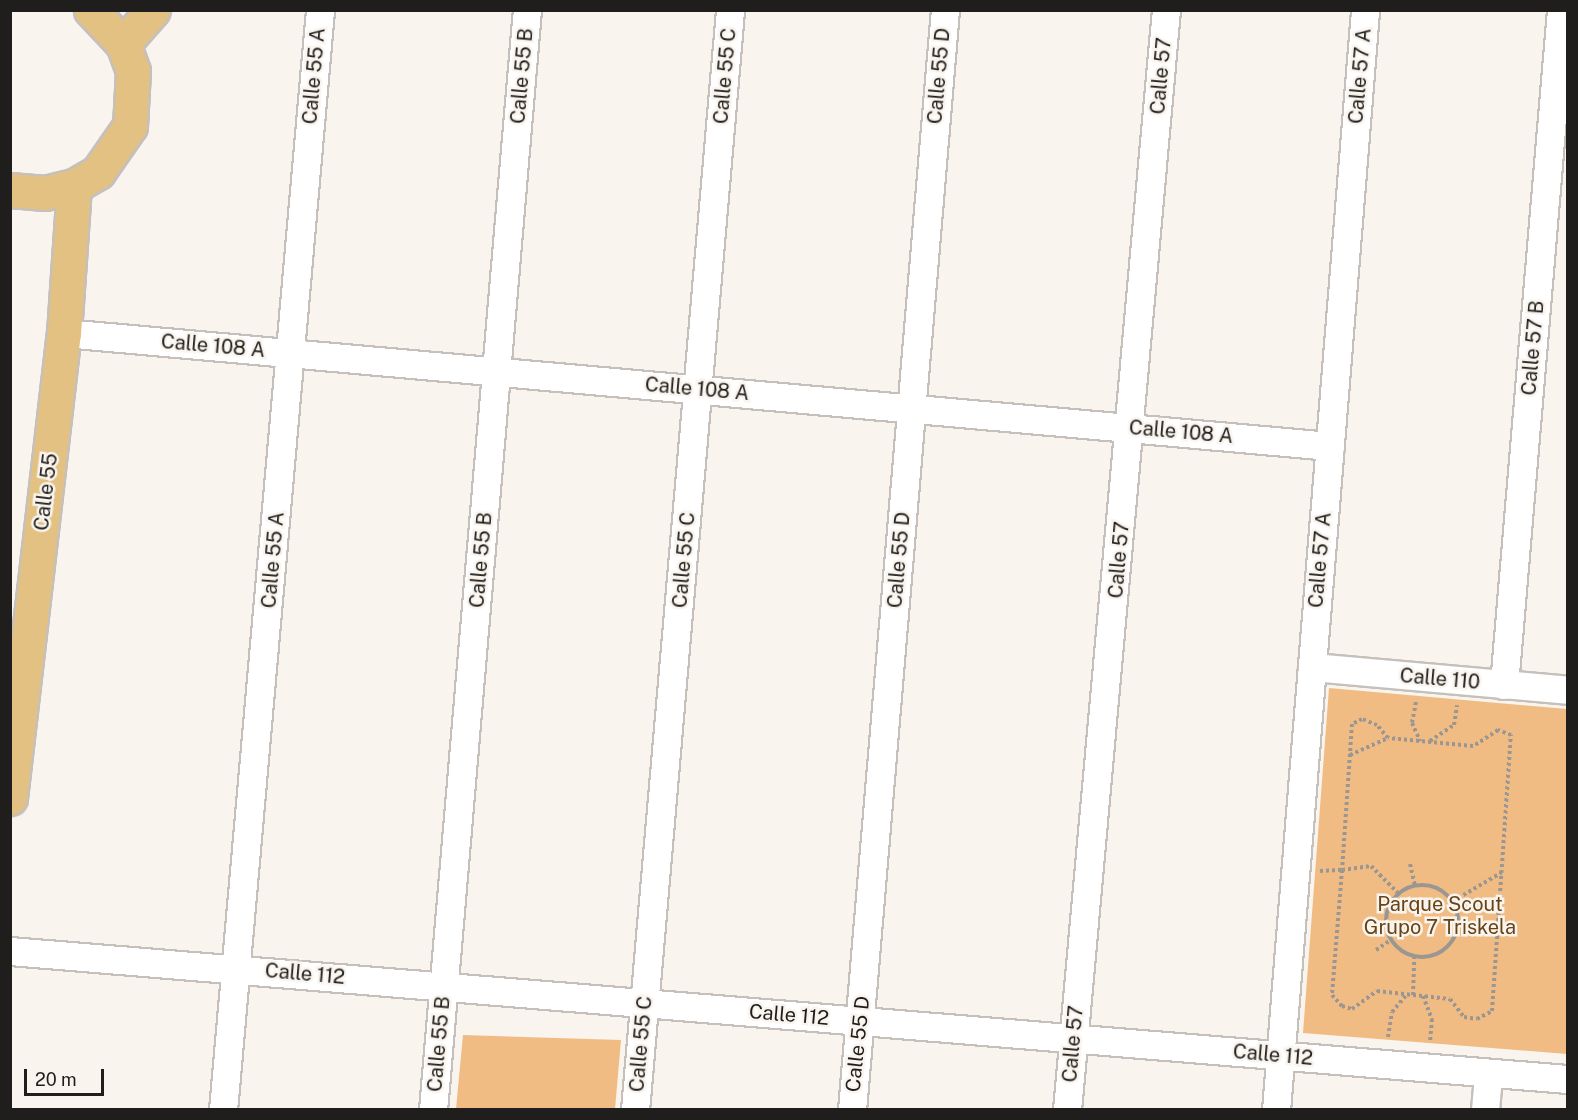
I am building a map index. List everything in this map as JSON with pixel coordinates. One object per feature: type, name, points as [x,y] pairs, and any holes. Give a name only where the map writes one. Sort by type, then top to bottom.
[{"type":"main road","points":[[10,190],[45,194],[74,186],[98,172],[130,126],[133,71],[123,44],[91,10]]},
{"type":"main road","points":[[123,44],[153,10]]},
{"type":"main road","name":"Calle 55","points":[[10,798],[64,333],[74,186]]},
{"type":"street","name":"Calle 55 B","points":[[433,1110],[527,10]]},
{"type":"street","name":"Calle 55 C","points":[[635,1110],[699,390],[730,10]]},
{"type":"street","name":"Calle 55 D","points":[[852,1110],[945,10]]},
{"type":"street","name":"Calle 57","points":[[1067,1110],[1132,428],[1166,10]]},
{"type":"street","name":"Calle 57 A","points":[[1276,1110],[1365,10]]},
{"type":"street","name":"Calle 57 B","points":[[1504,685],[1561,10]]},
{"type":"street","name":"Calle 55 A","points":[[223,1110],[292,354],[319,11]]},
{"type":"street","name":"Calle 108 A","points":[[64,333],[1330,446]]},
{"type":"street","name":"Calle 110","points":[[1312,667],[1568,690]]},
{"type":"street","name":"Calle 112","points":[[10,951],[1568,1079]]},
{"type":"street","points":[[1485,1110],[1488,1073]]},
{"type":"path","points":[[1420,677],[1412,723],[1420,741]]},
{"type":"path","points":[[1429,742],[1454,725],[1460,681]]},
{"type":"path","points":[[1350,755],[1388,738],[1473,746],[1498,730],[1511,735],[1492,1011],[1477,1019],[1464,1017],[1450,999],[1377,991],[1352,1009],[1332,995],[1352,724],[1362,719],[1377,724],[1388,738]]},
{"type":"path","points":[[1410,864],[1415,885]]},
{"type":"path","points":[[1295,873],[1371,866],[1398,893]]},
{"type":"path","points":[[1453,901],[1501,873]]},
{"type":"path","points":[[1415,885],[1434,886],[1453,901],[1455,936],[1438,953],[1414,957],[1391,940],[1387,911],[1398,893],[1415,885]]},
{"type":"path","points":[[1376,950],[1391,940]]},
{"type":"path","points":[[1413,995],[1414,957]]},
{"type":"path","points":[[1384,1064],[1392,1012],[1407,994]]},
{"type":"path","points":[[1422,996],[1432,1019],[1428,1068]]},
{"type":"green space","name":"Parque Scout Grupo 7 Triskela","points":[[1329,688],[1567,709],[1567,1054],[1303,1033]]},
{"type":"green space","points":[[463,1035],[621,1040],[615,1109],[456,1109]]}]
